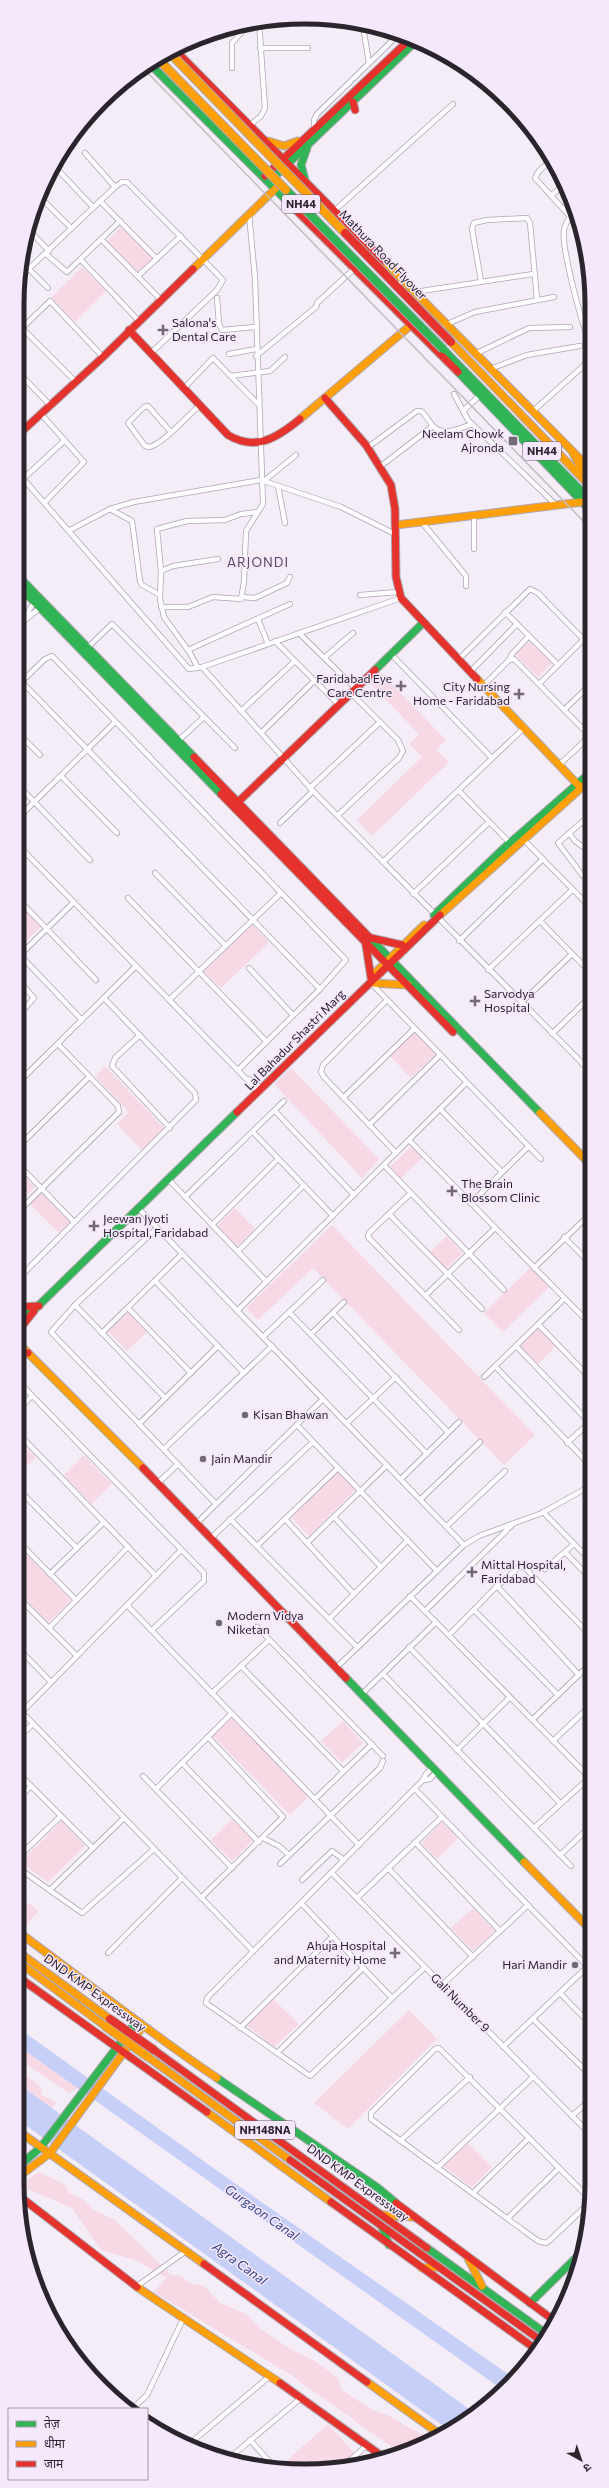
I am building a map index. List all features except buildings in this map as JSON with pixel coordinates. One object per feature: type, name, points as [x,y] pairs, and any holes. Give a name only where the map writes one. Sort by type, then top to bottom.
[{"type":"main road","points":[[267,179],[306,142],[354,106],[406,43]]},
{"type":"main road","points":[[309,185],[301,165],[306,142],[314,128],[394,57],[411,45]]},
{"type":"main road","points":[[179,54],[286,161],[413,293],[585,464]]},
{"type":"main road","name":"Mathura Road Flyover","points":[[173,57],[585,480]]},
{"type":"main road","name":"Mathura Road Flyover","points":[[162,63],[494,401]]},
{"type":"main road","points":[[154,68],[293,205],[585,500]]},
{"type":"main road","points":[[263,138],[284,146],[306,142]]},
{"type":"main road","points":[[250,163],[266,156],[269,150],[269,144]]},
{"type":"main road","points":[[293,205],[292,200],[298,192],[309,185]]},
{"type":"main road","points":[[24,429],[103,357],[160,298],[276,188]]},
{"type":"main road","points":[[129,330],[235,440],[262,444],[283,433],[411,325]]},
{"type":"main road","points":[[458,372],[494,401]]},
{"type":"main road","points":[[325,398],[381,466],[392,486],[396,525],[395,534],[399,595],[423,623],[471,671],[579,786]]},
{"type":"main road","name":"NH44","points":[[494,401],[585,500]]},
{"type":"main road","points":[[573,453],[585,476]]},
{"type":"main road","points":[[396,525],[421,521],[524,511],[554,504],[585,501]]},
{"type":"main road","points":[[24,583],[40,603],[284,854],[585,1159]]},
{"type":"main road","points":[[24,590],[40,603]]},
{"type":"main road","points":[[236,804],[423,623]]},
{"type":"main road","points":[[86,650],[178,741],[210,778]]},
{"type":"main road","points":[[579,786],[585,779]]},
{"type":"main road","points":[[579,786],[585,783]]},
{"type":"main road","name":"Lal Bahadur Shastri Marg","points":[[24,1314],[36,1308],[140,1210],[436,916],[579,786]]},
{"type":"main road","points":[[390,961],[402,945],[436,916]]},
{"type":"main road","points":[[368,939],[402,945]]},
{"type":"main road","points":[[368,939],[369,982],[408,985]]},
{"type":"main road","points":[[390,961],[408,985],[585,1166]]},
{"type":"main road","points":[[24,1307],[36,1308]]},
{"type":"main road","points":[[24,1323],[36,1308]]},
{"type":"main road","points":[[24,1349],[198,1522],[434,1770],[585,1924]]},
{"type":"main road","points":[[24,1353],[28,1353]]},
{"type":"main road","points":[[24,1936],[104,1994],[139,2024],[378,2188],[413,2217],[550,2318]]},
{"type":"main road","name":"DND KMP Expressway","points":[[24,1956],[108,2022],[347,2201],[538,2339]]},
{"type":"main road","name":"DND KMP Expressway","points":[[24,1966],[108,2022],[379,2213],[543,2331]]},
{"type":"main road","points":[[24,1981],[532,2347]]},
{"type":"main road","points":[[24,2162],[43,2144],[116,2048],[139,2024]]},
{"type":"main road","points":[[24,2172],[51,2150],[124,2054],[139,2024]]},
{"type":"main road","points":[[24,2134],[43,2144],[186,2251],[436,2431]]},
{"type":"main road","points":[[25,2200],[137,2286],[183,2319],[270,2376],[379,2454]]},
{"type":"main road","points":[[379,2213],[413,2217]]},
{"type":"main road","points":[[382,2226],[389,2245]]},
{"type":"main road","points":[[466,2256],[483,2288]]},
{"type":"main road","points":[[530,2303],[574,2260]]},
{"type":"main road","points":[[422,2268],[439,2266]]},
{"type":"street","points":[[250,125],[260,116],[265,108],[259,27]]},
{"type":"street","points":[[364,30],[369,63]]},
{"type":"street","points":[[232,68],[231,46],[244,31]]},
{"type":"street","points":[[314,128],[314,120],[317,114],[394,39]]},
{"type":"street","points":[[260,48],[308,48]]},
{"type":"street","points":[[334,211],[453,104]]},
{"type":"street","points":[[85,153],[115,187]]},
{"type":"street","points":[[547,164],[539,171],[536,178],[551,196],[570,214]]},
{"type":"street","points":[[58,170],[93,207]]},
{"type":"street","points":[[26,272],[115,187],[123,182],[129,184],[222,278],[222,284],[151,353]]},
{"type":"street","points":[[551,196],[560,188]]},
{"type":"street","points":[[44,201],[71,228]]},
{"type":"street","points":[[100,201],[157,259]]},
{"type":"street","points":[[242,598],[246,531],[263,504],[262,444],[258,404],[256,356],[255,278],[249,214]]},
{"type":"street","points":[[481,281],[472,226],[476,222],[487,220],[519,217],[529,219],[533,274],[537,299]]},
{"type":"street","points":[[571,218],[564,229],[564,236],[578,311],[585,330]]},
{"type":"street","points":[[33,235],[66,272],[81,260],[120,221]]},
{"type":"street","points":[[138,276],[181,236]]},
{"type":"street","points":[[101,239],[160,298]]},
{"type":"street","points":[[81,260],[139,321]]},
{"type":"street","points":[[256,356],[316,308],[317,303],[354,268]]},
{"type":"street","points":[[29,269],[48,288]]},
{"type":"street","points":[[413,293],[481,281],[533,274]]},
{"type":"street","points":[[445,325],[475,312],[537,299],[554,297]]},
{"type":"street","points":[[217,298],[219,324],[222,330],[255,327]]},
{"type":"street","points":[[24,326],[50,301],[103,357]]},
{"type":"street","points":[[475,354],[528,328],[570,327]]},
{"type":"street","points":[[24,332],[76,382]]},
{"type":"street","points":[[490,369],[527,355],[580,346]]},
{"type":"street","points":[[229,354],[256,349]]},
{"type":"street","points":[[231,376],[270,372],[285,357]]},
{"type":"street","points":[[184,388],[213,358],[258,404]]},
{"type":"street","points":[[532,412],[585,364]]},
{"type":"street","points":[[24,378],[50,405]]},
{"type":"street","points":[[454,394],[463,412],[472,424],[554,504]]},
{"type":"street","points":[[463,412],[480,395]]},
{"type":"street","points":[[170,431],[148,406],[144,407],[128,423],[145,446],[150,448],[170,431],[200,405]]},
{"type":"street","points":[[367,448],[417,411],[424,413],[437,430],[444,431],[460,429],[472,424]]},
{"type":"street","points":[[40,414],[84,462],[45,502]]},
{"type":"street","points":[[381,466],[433,426]]},
{"type":"street","points":[[24,478],[65,440]]},
{"type":"street","points":[[70,530],[110,509],[138,501],[262,480],[296,455]]},
{"type":"street","points":[[24,480],[70,530],[189,669],[200,668],[299,633],[399,595]]},
{"type":"street","points":[[262,480],[341,507],[395,534]]},
{"type":"street","points":[[278,486],[284,522]]},
{"type":"street","points":[[110,509],[132,522],[140,581],[160,596]]},
{"type":"street","points":[[258,512],[236,515],[225,520],[187,521],[156,529],[161,571],[161,607],[166,624],[188,650],[200,668],[312,790],[459,941],[585,1067]]},
{"type":"street","points":[[474,516],[474,549]]},
{"type":"street","points":[[421,521],[466,576],[466,586]]},
{"type":"street","points":[[161,571],[173,566],[218,559]]},
{"type":"street","points":[[161,607],[188,607],[213,597],[238,600],[242,598],[255,598],[288,583],[290,577]]},
{"type":"street","points":[[459,659],[527,590],[532,588],[583,640],[539,684]]},
{"type":"street","points":[[360,595],[399,595]]},
{"type":"street","points":[[24,620],[40,603]]},
{"type":"street","points":[[188,650],[219,634],[258,619],[290,604]]},
{"type":"street","points":[[505,612],[558,665]]},
{"type":"street","points":[[258,619],[268,644]]},
{"type":"street","points":[[86,650],[112,624],[235,748]]},
{"type":"street","points":[[471,671],[517,624]]},
{"type":"street","points":[[299,633],[324,658],[402,746],[402,755],[338,815]]},
{"type":"street","points":[[324,658],[353,633]]},
{"type":"street","points":[[484,685],[509,660],[512,654],[529,636]]},
{"type":"street","points":[[275,641],[339,705]]},
{"type":"street","points":[[391,654],[492,758]]},
{"type":"street","points":[[24,678],[45,659],[52,656],[346,960],[320,989],[238,1070]]},
{"type":"street","points":[[241,711],[295,660]]},
{"type":"street","points":[[509,660],[516,660],[585,731]]},
{"type":"street","points":[[261,733],[315,680]]},
{"type":"street","points":[[24,686],[320,989]]},
{"type":"street","points":[[564,710],[585,690]]},
{"type":"street","points":[[178,741],[204,717]]},
{"type":"street","points":[[24,812],[115,722]]},
{"type":"street","points":[[280,823],[380,722]]},
{"type":"street","points":[[383,862],[459,791],[524,727]]},
{"type":"street","points":[[24,739],[40,755]]},
{"type":"street","points":[[559,765],[585,741]]},
{"type":"street","points":[[60,776],[118,833]]},
{"type":"street","points":[[24,791],[90,860]]},
{"type":"street","points":[[459,791],[507,840]]},
{"type":"street","points":[[585,820],[560,841],[558,845],[583,876],[585,876]]},
{"type":"street","points":[[413,894],[489,822]]},
{"type":"street","points":[[569,833],[575,841],[585,848]]},
{"type":"street","points":[[521,838],[585,902]]},
{"type":"street","points":[[24,851],[238,1070],[247,1079],[252,1080],[260,1091]]},
{"type":"street","points":[[459,941],[543,860]]},
{"type":"street","points":[[155,873],[226,946]]},
{"type":"street","points":[[488,970],[572,890]]},
{"type":"street","points":[[169,1000],[281,893]]},
{"type":"street","points":[[128,898],[267,1042]]},
{"type":"street","points":[[24,951],[74,902]]},
{"type":"street","points":[[24,905],[96,980]]},
{"type":"street","points":[[540,921],[585,967]]},
{"type":"street","points":[[521,1003],[572,954]]},
{"type":"street","points":[[24,961],[82,1020]]},
{"type":"street","points":[[24,1077],[136,966]]},
{"type":"street","points":[[249,968],[293,1015]]},
{"type":"street","points":[[369,982],[541,1159]]},
{"type":"street","points":[[24,987],[34,998],[24,1009]]},
{"type":"street","points":[[24,1273],[194,1104],[197,1097],[104,998]]},
{"type":"street","points":[[387,1000],[323,1065],[321,1072],[324,1078],[396,1153]]},
{"type":"street","points":[[552,1034],[585,1002]]},
{"type":"street","points":[[343,1098],[414,1029]]},
{"type":"street","points":[[140,1035],[115,1058],[112,1066],[170,1128]]},
{"type":"street","points":[[24,1206],[119,1112],[118,1106],[58,1044]]},
{"type":"street","points":[[369,1125],[440,1055]]},
{"type":"street","points":[[24,1141],[89,1077]]},
{"type":"street","points":[[237,1311],[466,1083]]},
{"type":"street","points":[[185,1197],[284,1101]]},
{"type":"street","points":[[440,1109],[502,1172]]},
{"type":"street","points":[[274,1111],[354,1195]]},
{"type":"street","points":[[252,1132],[333,1216]]},
{"type":"street","points":[[409,1140],[585,1319]]},
{"type":"street","points":[[471,1203],[529,1146]]},
{"type":"street","points":[[212,1225],[278,1159]]},
{"type":"street","points":[[384,1165],[504,1290]]},
{"type":"street","points":[[24,1170],[74,1222]]},
{"type":"street","points":[[169,1180],[267,1282]]},
{"type":"street","points":[[238,1252],[304,1185]]},
{"type":"street","points":[[411,1193],[369,1233],[368,1237],[459,1330]]},
{"type":"street","points":[[140,1210],[448,1526],[464,1545]]},
{"type":"street","points":[[389,1214],[482,1309]]},
{"type":"street","points":[[534,1268],[585,1219]]},
{"type":"street","points":[[157,1228],[53,1328],[52,1334],[216,1504]]},
{"type":"street","points":[[425,1296],[495,1228]]},
{"type":"street","points":[[564,1238],[585,1258]]},
{"type":"street","points":[[102,1333],[182,1254]]},
{"type":"street","points":[[263,1337],[323,1280]]},
{"type":"street","points":[[155,1281],[244,1373]]},
{"type":"street","points":[[484,1377],[564,1298]]},
{"type":"street","points":[[311,1334],[344,1302]]},
{"type":"street","points":[[76,1305],[165,1398]]},
{"type":"street","points":[[128,1308],[191,1373]]},
{"type":"street","points":[[289,1312],[427,1454]]},
{"type":"street","points":[[333,1313],[448,1432]]},
{"type":"street","points":[[538,1324],[585,1373]]},
{"type":"street","points":[[139,1424],[218,1346]]},
{"type":"street","points":[[164,1450],[272,1346]]},
{"type":"street","points":[[516,1346],[585,1418]]},
{"type":"street","points":[[495,1366],[585,1460]]},
{"type":"street","points":[[347,1423],[396,1377]]},
{"type":"street","points":[[24,1388],[204,1573],[205,1579],[152,1630]]},
{"type":"street","points":[[24,1404],[32,1396]]},
{"type":"street","points":[[198,1522],[323,1399]]},
{"type":"street","points":[[401,1479],[459,1422]]},
{"type":"street","points":[[297,1425],[437,1571]]},
{"type":"street","points":[[567,1443],[585,1426]]},
{"type":"street","points":[[24,1438],[156,1576]]},
{"type":"street","points":[[212,1537],[313,1442]]},
{"type":"street","points":[[421,1499],[480,1442]]},
{"type":"street","points":[[158,1483],[178,1464]]},
{"type":"street","points":[[307,1543],[387,1465]]},
{"type":"street","points":[[257,1546],[338,1468]]},
{"type":"street","points":[[448,1526],[505,1471]]},
{"type":"street","points":[[337,1667],[464,1545],[479,1536],[543,1512],[585,1489]]},
{"type":"street","points":[[24,1495],[77,1548]]},
{"type":"street","points":[[543,1512],[585,1555]]},
{"type":"street","points":[[334,1517],[381,1567]]},
{"type":"street","points":[[230,1519],[357,1647]]},
{"type":"street","points":[[285,1519],[354,1594]]},
{"type":"street","points":[[50,1574],[104,1522]]},
{"type":"street","points":[[424,1611],[513,1523]]},
{"type":"street","points":[[329,1619],[408,1540]]},
{"type":"street","points":[[545,1569],[574,1544]]},
{"type":"street","points":[[49,1628],[128,1548]]},
{"type":"street","points":[[24,1549],[76,1600]]},
{"type":"street","points":[[24,1710],[182,1550]]},
{"type":"street","points":[[564,1552],[585,1573]]},
{"type":"street","points":[[449,1635],[497,1586],[518,1567],[523,1566],[585,1630]]},
{"type":"street","points":[[497,1586],[579,1675]]},
{"type":"street","points":[[410,1596],[585,1774]]},
{"type":"street","points":[[24,1602],[77,1656]]},
{"type":"street","points":[[127,1605],[359,1844]]},
{"type":"street","points":[[474,1610],[558,1695]]},
{"type":"street","points":[[362,1694],[436,1622]]},
{"type":"street","points":[[257,1627],[372,1744],[383,1759],[380,1768],[330,1814],[280,1864]]},
{"type":"street","points":[[212,1693],[269,1640]]},
{"type":"street","points":[[410,1647],[560,1803]]},
{"type":"street","points":[[24,1654],[51,1682]]},
{"type":"street","points":[[241,1666],[343,1771]]},
{"type":"street","points":[[532,1720],[585,1669]]},
{"type":"street","points":[[383,1674],[571,1866]]},
{"type":"street","points":[[457,1750],[509,1698]]},
{"type":"street","points":[[553,1741],[585,1711]]},
{"type":"street","points":[[24,1714],[253,1951]]},
{"type":"street","points":[[156,1789],[232,1714]]},
{"type":"street","points":[[24,1732],[33,1724]]},
{"type":"street","points":[[202,1898],[281,1821],[283,1815],[208,1737]]},
{"type":"street","points":[[315,1799],[372,1744]]},
{"type":"street","points":[[182,1763],[261,1840],[279,1846],[289,1855]]},
{"type":"street","points":[[425,1967],[312,2076],[308,2075],[240,2028],[206,2001],[253,1951],[423,1780],[430,1779],[434,1770]]},
{"type":"street","points":[[143,1776],[232,1868]]},
{"type":"street","points":[[24,1779],[93,1848]]},
{"type":"street","points":[[534,1828],[585,1781]]},
{"type":"street","points":[[24,1793],[31,1786]]},
{"type":"street","points":[[415,1789],[585,1965]]},
{"type":"street","points":[[24,1851],[61,1816]]},
{"type":"street","points":[[357,1898],[442,1817]]},
{"type":"street","points":[[50,1890],[124,1818]]},
{"type":"street","points":[[560,1855],[585,1832]]},
{"type":"street","points":[[415,1842],[500,1931]]},
{"type":"street","points":[[24,1871],[82,1913],[154,1849]]},
{"type":"street","points":[[302,1880],[332,1851],[344,1860]]},
{"type":"street","points":[[388,1868],[473,1957]]},
{"type":"street","name":"Gali Number 9","points":[[332,1872],[585,2129]]},
{"type":"street","points":[[108,1953],[182,1878]]},
{"type":"street","points":[[301,1903],[392,1998]]},
{"type":"street","points":[[442,1985],[528,1906]]},
{"type":"street","points":[[240,2028],[333,1936]]},
{"type":"street","points":[[277,2053],[364,1968]]},
{"type":"street","points":[[503,2046],[585,1971]]},
{"type":"street","points":[[560,1994],[585,2019]]},
{"type":"street","points":[[533,2019],[585,2070]]},
{"type":"street","points":[[584,2194],[442,2050],[435,2049],[371,2113],[371,2119],[538,2241],[546,2243],[584,2206]]},
{"type":"street","points":[[400,2141],[470,2077]]},
{"type":"street","points":[[437,2168],[533,2077]]},
{"type":"street","points":[[572,2116],[585,2104]]},
{"type":"street","points":[[473,2193],[529,2138]]},
{"type":"street","points":[[508,2218],[559,2168]]},
{"type":"street","points":[[137,2286],[186,2251]]},
{"type":"street","points":[[135,2406],[147,2395],[183,2319]]},
{"type":"street","points":[[193,2441],[270,2376]]},
{"type":"street","points":[[233,2454],[301,2398]]},
{"type":"street","points":[[250,2440],[270,2462]]},
{"type":"street","points":[[350,2461],[367,2445]]},
{"type":"shaded area","points":[[121,227],[153,258],[139,273],[107,241]]},
{"type":"shaded area","points":[[82,267],[106,291],[75,322],[51,298]]},
{"type":"shaded area","points":[[529,640],[552,663],[538,677],[515,654]]},
{"type":"shaded area","points":[[379,671],[446,740],[436,750],[449,762],[372,836],[357,820],[422,757],[409,744],[419,734],[368,681]]},
{"type":"shaded area","points":[[24,908],[41,927],[24,942]]},
{"type":"shaded area","points":[[252,924],[269,942],[221,988],[204,971]]},
{"type":"shaded area","points":[[415,1032],[436,1054],[411,1078],[390,1056]]},
{"type":"shaded area","points":[[105,1066],[164,1128],[142,1150],[117,1124],[129,1112],[95,1076]]},
{"type":"shaded area","points":[[291,1068],[379,1159],[362,1178],[274,1084]]},
{"type":"shaded area","points":[[412,1146],[423,1157],[401,1178],[390,1167]]},
{"type":"shaded area","points":[[24,1176],[35,1187],[24,1197]]},
{"type":"shaded area","points":[[41,1192],[71,1221],[59,1233],[29,1203]]},
{"type":"shaded area","points":[[235,1208],[255,1229],[237,1247],[217,1226]]},
{"type":"shaded area","points":[[332,1225],[535,1435],[504,1465],[313,1268],[258,1320],[246,1308]]},
{"type":"shaded area","points":[[447,1236],[463,1253],[446,1269],[430,1252]]},
{"type":"shaded area","points":[[531,1267],[550,1286],[503,1332],[484,1313]]},
{"type":"shaded area","points":[[128,1312],[147,1332],[127,1351],[108,1331]]},
{"type":"shaded area","points":[[538,1328],[556,1346],[538,1364],[520,1347]]},
{"type":"shaded area","points":[[24,1445],[36,1457],[24,1469]]},
{"type":"shaded area","points":[[84,1455],[112,1484],[91,1504],[64,1475]]},
{"type":"shaded area","points":[[338,1470],[356,1489],[309,1536],[290,1516]]},
{"type":"shaded area","points":[[24,1552],[71,1600],[48,1623],[24,1598]]},
{"type":"shaded area","points":[[232,1718],[309,1796],[290,1815],[213,1736]]},
{"type":"shaded area","points":[[343,1721],[363,1743],[342,1763],[321,1741]]},
{"type":"shaded area","points":[[232,1819],[253,1840],[232,1861],[211,1840]]},
{"type":"shaded area","points":[[62,1821],[85,1846],[48,1882],[24,1865],[24,1858]]},
{"type":"shaded area","points":[[442,1822],[458,1838],[437,1859],[421,1843]]},
{"type":"shaded area","points":[[24,1900],[39,1911],[24,1927]]},
{"type":"shaded area","points":[[473,1908],[495,1931],[473,1951],[451,1928]]},
{"type":"shaded area","points":[[272,1998],[299,2024],[274,2047],[245,2024]]},
{"type":"shaded area","points":[[409,2010],[437,2039],[348,2129],[314,2103]]},
{"type":"shaded area","points":[[24,2050],[78,2088],[69,2093],[24,2063]]},
{"type":"shaded area","points":[[585,2058],[585,2066],[581,2062]]},
{"type":"shaded area","points":[[24,2074],[43,2089],[40,2094],[54,2101],[56,2104],[52,2108],[24,2088]]},
{"type":"shaded area","points":[[467,2142],[492,2167],[472,2187],[442,2165]]},
{"type":"shaded area","points":[[39,2172],[64,2184],[69,2193],[84,2200],[94,2210],[115,2220],[171,2275],[180,2276],[192,2284],[204,2286],[220,2303],[246,2314],[261,2329],[290,2349],[313,2360],[338,2378],[341,2390],[373,2410],[389,2416],[425,2437],[395,2449],[288,2373],[154,2292],[166,2278],[138,2261],[101,2250],[72,2208],[24,2187],[24,2182]]},
{"type":"shaded area","points":[[328,2424],[355,2454],[348,2461],[341,2462],[304,2464],[284,2463]]},
{"type":"water","name":"Gurgaon Canal","points":[[24,2032],[223,2175],[509,2375],[498,2386],[24,2050]]},
{"type":"water","name":"Agra Canal","points":[[24,2088],[470,2410],[444,2426],[24,2124]]},
{"type":"railway","points":[[147,72],[585,523]]},
{"type":"traffic: fast","points":[[271,180],[412,45]]},
{"type":"traffic: fast","points":[[154,68],[287,201]]},
{"type":"traffic: fast","points":[[305,180],[301,165],[307,148]]},
{"type":"traffic: fast","points":[[286,190],[443,349]]},
{"type":"traffic: fast","points":[[443,349],[585,495]]},
{"type":"traffic: fast","points":[[458,372],[585,505]]},
{"type":"traffic: fast","points":[[24,582],[194,757]]},
{"type":"traffic: fast","points":[[24,591],[221,794]]},
{"type":"traffic: fast","points":[[375,670],[423,623]]},
{"type":"traffic: fast","points":[[434,915],[503,849],[585,777]]},
{"type":"traffic: fast","points":[[370,938],[540,1113]]},
{"type":"traffic: fast","points":[[24,1314],[34,1310],[237,1112]]},
{"type":"traffic: fast","points":[[346,1678],[524,1862]]},
{"type":"traffic: fast","points":[[24,2162],[41,2147],[136,2022]]},
{"type":"traffic: fast","points":[[217,2078],[378,2188],[396,2203]]},
{"type":"traffic: fast","points":[[382,2227],[389,2245]]},
{"type":"traffic: fast","points":[[427,2248],[543,2331]]},
{"type":"traffic: fast","points":[[530,2303],[574,2260]]},
{"type":"traffic: slow","points":[[174,57],[345,233]]},
{"type":"traffic: slow","points":[[162,63],[286,190]]},
{"type":"traffic: slow","points":[[268,141],[284,146],[298,141]]},
{"type":"traffic: slow","points":[[193,269],[276,188]]},
{"type":"traffic: slow","points":[[384,261],[585,464]]},
{"type":"traffic: slow","points":[[300,419],[411,325]]},
{"type":"traffic: slow","points":[[451,342],[585,481]]},
{"type":"traffic: slow","points":[[573,453],[585,475]]},
{"type":"traffic: slow","points":[[396,525],[582,502]]},
{"type":"traffic: slow","points":[[477,679],[581,788]]},
{"type":"traffic: slow","points":[[440,915],[585,784]]},
{"type":"traffic: slow","points":[[376,972],[424,925]]},
{"type":"traffic: slow","points":[[371,983],[408,985]]},
{"type":"traffic: slow","points":[[540,1113],[585,1159]]},
{"type":"traffic: slow","points":[[24,1349],[143,1468]]},
{"type":"traffic: slow","points":[[524,1862],[585,1924]]},
{"type":"traffic: slow","points":[[24,1936],[141,2024],[217,2078]]},
{"type":"traffic: slow","points":[[24,1956],[110,2019]]},
{"type":"traffic: slow","points":[[24,1966],[105,2026]]},
{"type":"traffic: slow","points":[[105,2026],[148,2057]]},
{"type":"traffic: slow","points":[[24,2173],[50,2153],[143,2026]]},
{"type":"traffic: slow","points":[[148,2057],[290,2160]]},
{"type":"traffic: slow","points":[[207,2112],[331,2202]]},
{"type":"traffic: slow","points":[[24,2135],[204,2264]]},
{"type":"traffic: slow","points":[[383,2215],[413,2217]]},
{"type":"traffic: slow","points":[[467,2256],[482,2286]]},
{"type":"traffic: slow","points":[[422,2268],[439,2267]]},
{"type":"traffic: slow","points":[[137,2287],[280,2383]]},
{"type":"traffic: slow","points":[[367,2382],[436,2431]]},
{"type":"traffic: jam","points":[[265,176],[406,43]]},
{"type":"traffic: jam","points":[[179,54],[384,261]]},
{"type":"traffic: jam","points":[[353,102],[355,110]]},
{"type":"traffic: jam","points":[[287,201],[458,372]]},
{"type":"traffic: jam","points":[[345,233],[451,342]]},
{"type":"traffic: jam","points":[[24,429],[103,357],[193,269]]},
{"type":"traffic: jam","points":[[129,330],[228,435],[238,440],[257,442],[275,436],[300,419]]},
{"type":"traffic: jam","points":[[325,398],[366,445],[391,485],[395,509],[396,577],[401,598],[477,679]]},
{"type":"traffic: jam","points":[[235,805],[375,670]]},
{"type":"traffic: jam","points":[[194,757],[370,938]]},
{"type":"traffic: jam","points":[[221,794],[453,1032]]},
{"type":"traffic: jam","points":[[237,1112],[440,915]]},
{"type":"traffic: jam","points":[[371,938],[402,945]]},
{"type":"traffic: jam","points":[[365,939],[371,978]]},
{"type":"traffic: jam","points":[[24,1307],[39,1306]]},
{"type":"traffic: jam","points":[[24,1324],[34,1311]]},
{"type":"traffic: jam","points":[[24,1353],[28,1353]]},
{"type":"traffic: jam","points":[[143,1468],[346,1678]]},
{"type":"traffic: jam","points":[[24,1981],[207,2112]]},
{"type":"traffic: jam","points":[[110,2019],[154,2050]]},
{"type":"traffic: jam","points":[[154,2050],[427,2248]]},
{"type":"traffic: jam","points":[[290,2160],[538,2339]]},
{"type":"traffic: jam","points":[[25,2200],[137,2287]]},
{"type":"traffic: jam","points":[[331,2202],[532,2347]]},
{"type":"traffic: jam","points":[[396,2203],[550,2318]]},
{"type":"traffic: jam","points":[[204,2264],[367,2382]]},
{"type":"traffic: jam","points":[[280,2383],[378,2454]]},
{"type":"place","name":"Salona's Dental Care","points":[[163,330]]},
{"type":"place","name":"Neelam Chowk Ajronda","points":[[513,441]]},
{"type":"place","name":"Faridabad Eye Care Centre","points":[[401,686]]},
{"type":"place","name":"City Nursing Home - Faridabad","points":[[519,694]]},
{"type":"place","name":"Sarvodya Hospital","points":[[475,1001]]},
{"type":"place","name":"The Brain Blossom Clinic","points":[[452,1191]]},
{"type":"place","name":"Jeewan Jyoti Hospital, Faridabad","points":[[94,1226]]},
{"type":"place","name":"Kisan Bhawan","points":[[245,1415]]},
{"type":"place","name":"Jain Mandir","points":[[203,1459]]},
{"type":"place","name":"Mittal Hospital, Faridabad","points":[[472,1572]]},
{"type":"place","name":"Modern Vidya Niketan","points":[[219,1623]]},
{"type":"place","name":"Ahuja Hospital and Maternity Home","points":[[395,1953]]},
{"type":"place","name":"Hari Mandir","points":[[575,1965]]},
{"type":"district","name":"ARJONDI","points":[[258,562]]}]
